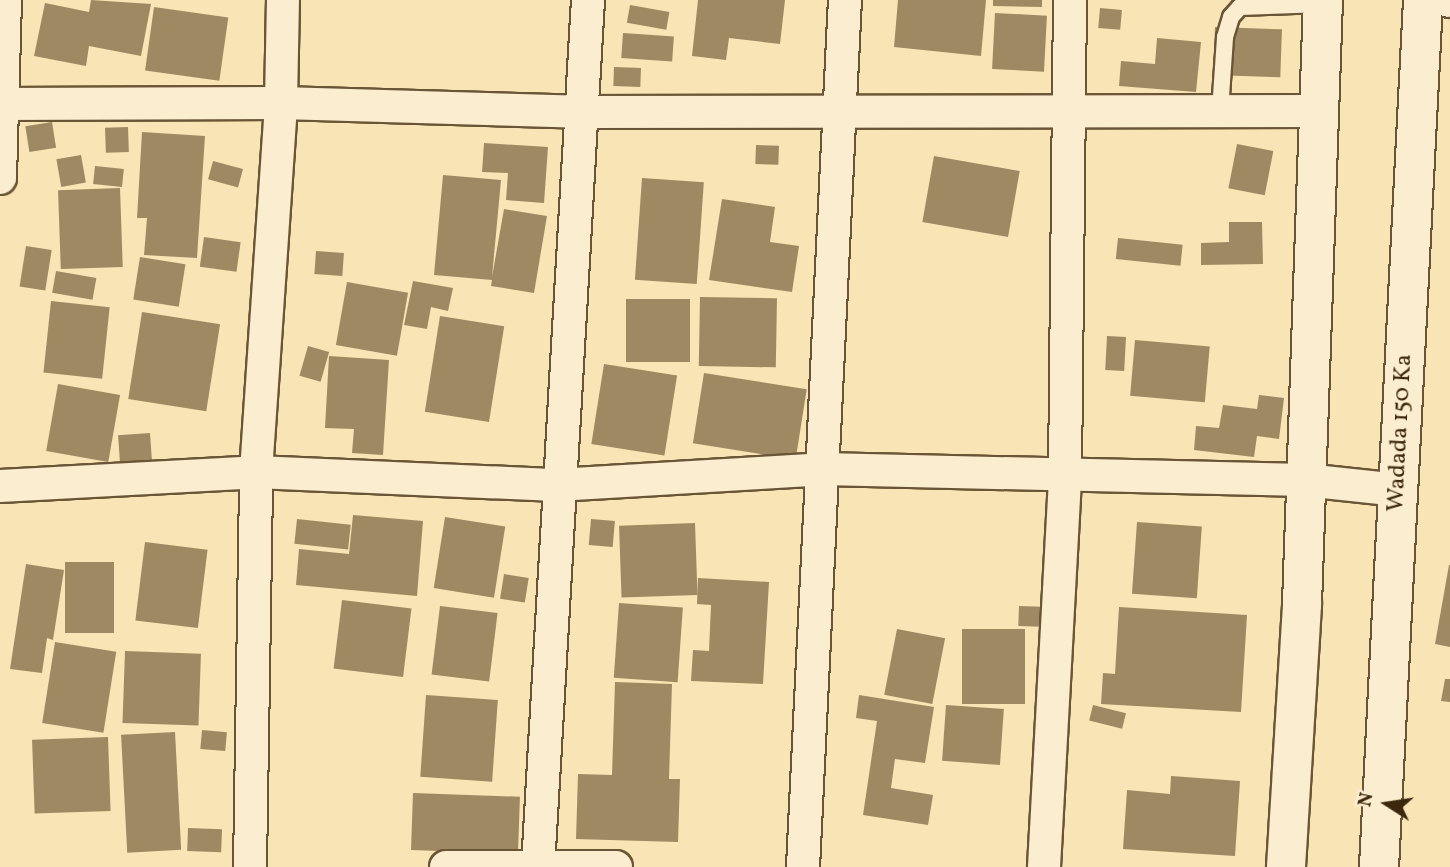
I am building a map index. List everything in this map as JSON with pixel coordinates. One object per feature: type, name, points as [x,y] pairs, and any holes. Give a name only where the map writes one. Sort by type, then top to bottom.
[{"type":"street","points":[[0,178],[5,0]]},
{"type":"street","points":[[250,867],[256,472],[281,103],[283,0]]},
{"type":"street","points":[[538,866],[557,485],[588,0]]},
{"type":"street","points":[[803,867],[845,0]]},
{"type":"street","points":[[1044,867],[1065,474],[1070,0]]},
{"type":"street","name":"Wadada 150 Ka","points":[[1379,867],[1423,0]]},
{"type":"street","points":[[1286,867],[1305,480],[1323,2]]},
{"type":"street","points":[[1,104],[281,103],[579,112],[1320,111]]},
{"type":"street","points":[[0,486],[256,472],[557,485],[823,469],[1305,480],[1398,490]]},
{"type":"street","points":[[446,867],[616,867]]},
{"type":"lane","points":[[1220,111],[1224,37],[1231,17],[1241,7],[1323,2]]},
{"type":"building","points":[[91,0],[151,4],[141,56],[89,46],[86,66],[34,56],[45,3],[89,12]]},
{"type":"building","points":[[698,0],[785,0],[780,44],[729,38],[726,60],[692,56]]},
{"type":"building","points":[[898,0],[986,0],[981,56],[894,47]]},
{"type":"building","points":[[993,0],[1042,0],[1042,7],[993,6]]},
{"type":"building","points":[[630,5],[669,12],[666,30],[627,23]]},
{"type":"building","points":[[154,7],[228,17],[219,81],[145,70]]},
{"type":"building","points":[[1100,8],[1122,10],[1120,30],[1098,28]]},
{"type":"building","points":[[995,13],[1047,16],[1044,72],[992,69]]},
{"type":"building","points":[[1215,27],[1282,29],[1280,77],[1213,75]]},
{"type":"building","points":[[623,33],[674,37],[672,61],[621,58]]},
{"type":"building","points":[[1157,38],[1201,42],[1196,92],[1119,86],[1121,61],[1155,64]]},
{"type":"building","points":[[614,67],[641,68],[640,87],[613,86]]},
{"type":"building","points":[[52,122],[56,148],[29,152],[25,126]]},
{"type":"building","points":[[128,127],[129,152],[106,153],[105,128]]},
{"type":"building","points":[[142,132],[205,136],[197,258],[144,255],[147,218],[137,218]]},
{"type":"building","points":[[484,143],[548,147],[544,203],[506,200],[508,173],[482,172]]},
{"type":"building","points":[[1237,144],[1273,151],[1265,195],[1228,188]]},
{"type":"building","points":[[756,145],[779,146],[778,165],[755,164]]},
{"type":"building","points":[[81,155],[86,183],[61,187],[56,159]]},
{"type":"building","points":[[934,156],[1020,171],[1008,237],[922,222]]},
{"type":"building","points":[[213,161],[243,169],[238,187],[208,179]]},
{"type":"building","points":[[95,166],[124,169],[122,187],[93,184]]},
{"type":"building","points":[[443,175],[501,180],[492,277],[504,209],[547,216],[534,293],[491,286],[492,280],[434,275]]},
{"type":"building","points":[[642,178],[704,182],[697,284],[635,280]]},
{"type":"building","points":[[120,188],[123,267],[61,269],[58,190]]},
{"type":"building","points":[[722,199],[775,207],[770,242],[799,246],[792,292],[709,280]]},
{"type":"building","points":[[1229,222],[1262,222],[1263,264],[1201,265],[1201,243],[1229,242]]},
{"type":"building","points":[[204,237],[241,242],[236,272],[200,267]]},
{"type":"building","points":[[1118,238],[1183,245],[1180,266],[1116,259]]},
{"type":"building","points":[[26,246],[52,250],[45,291],[20,286]]},
{"type":"building","points":[[316,251],[344,253],[342,276],[314,274]]},
{"type":"building","points":[[140,257],[185,264],[179,307],[133,299]]},
{"type":"building","points":[[56,271],[96,278],[93,300],[52,293]]},
{"type":"building","points":[[413,281],[453,288],[448,311],[431,307],[427,329],[404,325]]},
{"type":"building","points":[[347,282],[408,293],[397,356],[336,345]]},
{"type":"building","points":[[700,297],[777,298],[776,367],[699,366]]},
{"type":"building","points":[[626,299],[690,299],[690,362],[626,362]]},
{"type":"building","points":[[51,301],[110,307],[102,379],[43,373]]},
{"type":"building","points":[[142,312],[220,324],[206,411],[128,399]]},
{"type":"building","points":[[440,316],[504,326],[489,422],[425,412]]},
{"type":"building","points":[[1107,336],[1126,337],[1124,371],[1105,370]]},
{"type":"building","points":[[1135,340],[1210,347],[1205,402],[1130,396]]},
{"type":"building","points":[[308,346],[329,352],[321,382],[299,376]]},
{"type":"building","points":[[329,356],[389,360],[383,455],[352,453],[354,429],[325,428]]},
{"type":"building","points":[[604,364],[677,376],[664,456],[591,444]]},
{"type":"building","points":[[704,373],[807,389],[796,459],[693,443]]},
{"type":"building","points":[[58,384],[120,395],[108,462],[46,451]]},
{"type":"building","points":[[1259,395],[1284,398],[1279,439],[1257,436],[1254,457],[1194,450],[1196,426],[1219,428],[1223,405],[1257,409]]},
{"type":"building","points":[[150,433],[152,460],[120,462],[118,435]]},
{"type":"building","points":[[353,515],[423,521],[417,596],[296,585],[299,549],[349,554]]},
{"type":"building","points":[[445,517],[505,527],[494,598],[434,588]]},
{"type":"building","points":[[297,519],[351,525],[348,550],[294,544]]},
{"type":"building","points":[[591,519],[615,521],[613,547],[589,545]]},
{"type":"building","points":[[1137,522],[1202,527],[1197,598],[1132,594]]},
{"type":"building","points":[[695,523],[698,595],[622,598],[619,526]]},
{"type":"building","points":[[145,542],[208,550],[198,628],[135,620]]},
{"type":"building","points":[[65,562],[114,562],[114,633],[65,633]]},
{"type":"building","points":[[26,564],[64,570],[53,640],[47,638],[42,673],[10,669]]},
{"type":"building","points":[[1450,565],[1450,647],[1435,644]]},
{"type":"building","points":[[504,574],[529,578],[525,603],[500,599]]},
{"type":"building","points":[[698,578],[769,582],[763,684],[691,681],[693,650],[709,651],[711,605],[697,604]]},
{"type":"building","points":[[342,600],[411,609],[403,677],[334,668]]},
{"type":"building","points":[[619,603],[683,607],[678,682],[614,678]]},
{"type":"building","points":[[440,606],[498,613],[489,682],[432,674]]},
{"type":"building","points":[[1019,606],[1042,607],[1041,627],[1018,626]]},
{"type":"building","points":[[1119,607],[1247,615],[1241,712],[1101,704],[1103,673],[1115,674]]},
{"type":"building","points":[[897,629],[945,638],[932,704],[884,695]]},
{"type":"building","points":[[962,629],[1025,629],[1025,704],[962,704]]},
{"type":"building","points":[[55,642],[116,652],[103,733],[42,723]]},
{"type":"building","points":[[125,651],[201,654],[198,726],[122,723]]},
{"type":"building","points":[[1445,679],[1450,679],[1450,702],[1441,701]]},
{"type":"building","points":[[615,682],[672,684],[669,779],[680,779],[678,842],[576,839],[578,774],[612,775]]},
{"type":"building","points":[[426,695],[498,700],[492,782],[420,777]]},
{"type":"building","points":[[859,695],[934,707],[925,763],[895,759],[891,788],[933,795],[928,825],[863,815],[877,721],[856,718]]},
{"type":"building","points":[[946,705],[1004,709],[1000,765],[942,761]]},
{"type":"building","points":[[1093,705],[1126,713],[1122,729],[1089,721]]},
{"type":"building","points":[[202,730],[227,732],[225,751],[200,749]]},
{"type":"building","points":[[175,732],[181,850],[127,853],[121,735]]},
{"type":"building","points":[[108,737],[111,811],[35,814],[32,740]]},
{"type":"building","points":[[1171,776],[1240,781],[1235,856],[1123,849],[1127,790],[1170,794]]},
{"type":"building","points":[[413,793],[520,797],[518,854],[411,850]]},
{"type":"building","points":[[188,828],[222,829],[221,852],[187,851]]}]
